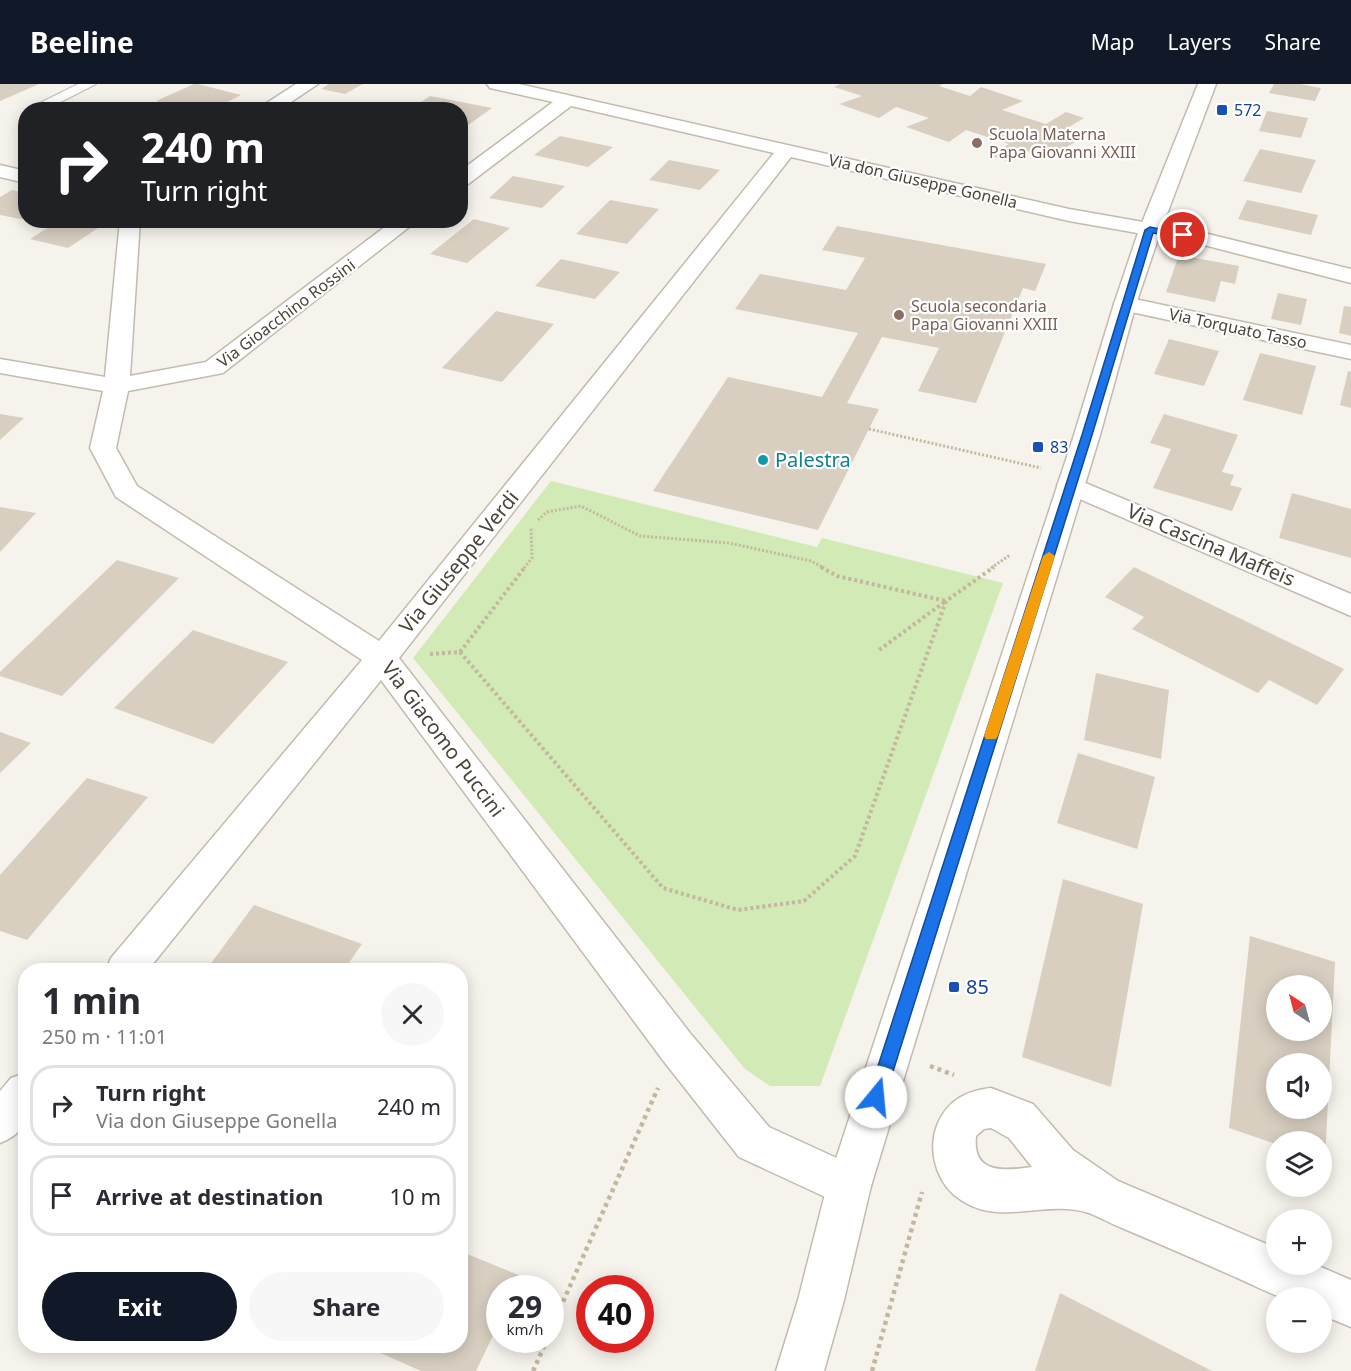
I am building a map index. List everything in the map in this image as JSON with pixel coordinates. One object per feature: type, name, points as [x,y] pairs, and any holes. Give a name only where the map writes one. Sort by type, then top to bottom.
[{"type":"street","points":[[279,102],[309,84]]},
{"type":"street","name":"Via don Giuseppe Gonella","points":[[496,84],[1069,214],[1200,238],[1351,276]]},
{"type":"street","points":[[800,1371],[821,1300],[849,1186],[1073,480],[1125,304],[1150,230],[1207,84]]},
{"type":"street","points":[[468,175],[568,100]]},
{"type":"street","name":"Via Giuseppe Verdi","points":[[131,963],[417,615],[787,149]]},
{"type":"street","points":[[0,171],[18,175]]},
{"type":"street","name":"Via Giacomo Puccini","points":[[129,228],[117,386],[103,448],[126,491],[381,657],[676,1046],[754,1142],[849,1186]]},
{"type":"street","name":"Via Gioacchino Rossini","points":[[117,386],[214,368],[398,228]]},
{"type":"street","name":"Via Torquato Tasso","points":[[1125,304],[1351,352]]},
{"type":"street","points":[[0,366],[117,386]]},
{"type":"street","name":"Via Cascina Maffeis","points":[[1073,480],[1351,606]]},
{"type":"street","points":[[0,1123],[18,1102]]},
{"type":"street","points":[[1095,1192],[1351,1304]]},
{"type":"street","points":[[813,1371],[821,1300]]},
{"type":"lane","points":[[50,102],[89,84]]},
{"type":"path","points":[[869,429],[1073,480]]},
{"type":"path","points":[[381,657],[460,652],[532,558],[531,527],[547,512],[581,506],[640,536],[729,543],[810,561],[837,576],[946,601]]},
{"type":"path","points":[[879,650],[1013,553]]},
{"type":"path","points":[[460,652],[663,888],[738,910],[804,902],[855,856],[946,601]]},
{"type":"path","points":[[564,1299],[676,1046]]},
{"type":"path","points":[[890,1052],[954,1074],[951,1085]]},
{"type":"path","points":[[872,1371],[923,1186]]},
{"type":"path","points":[[533,1371],[541,1353]]},
{"type":"green space","points":[[551,481],[817,547],[822,538],[1003,583],[820,1086],[770,1086],[745,1069],[413,658]]},
{"type":"building","points":[[0,84],[39,84],[0,101]]},
{"type":"building","points":[[194,84],[241,95],[227,102],[156,101]]},
{"type":"building","points":[[329,84],[363,84],[345,94],[321,89]]},
{"type":"building","points":[[840,84],[943,84],[939,86],[970,96],[981,87],[1023,101],[1002,110],[1046,124],[1066,112],[1084,118],[1064,130],[1085,136],[1049,158],[1028,151],[1009,162],[989,155],[1009,144],[966,130],[949,142],[906,127],[929,118],[896,107],[879,118],[839,104],[862,96],[834,87]]},
{"type":"building","points":[[1274,84],[1300,84],[1321,88],[1315,101],[1269,93]]},
{"type":"building","points":[[430,96],[461,102],[421,102]]},
{"type":"building","points":[[468,103],[492,108],[468,125]]},
{"type":"building","points":[[1267,111],[1308,118],[1301,138],[1259,131]]},
{"type":"building","points":[[560,136],[613,147],[588,167],[534,155]]},
{"type":"building","points":[[1260,149],[1316,160],[1301,193],[1243,181]]},
{"type":"building","points":[[669,160],[720,170],[700,190],[649,180]]},
{"type":"building","points":[[513,176],[565,186],[542,208],[489,198]]},
{"type":"building","points":[[12,190],[18,191],[18,218],[0,215],[0,197]]},
{"type":"building","points":[[610,200],[659,209],[627,244],[576,234]]},
{"type":"building","points":[[1247,200],[1318,215],[1311,235],[1238,219]]},
{"type":"building","points":[[474,219],[510,228],[467,263],[430,254],[463,228],[468,228],[468,224]]},
{"type":"building","points":[[837,226],[1046,264],[1035,291],[1023,288],[976,403],[918,391],[939,348],[882,337],[847,403],[879,409],[818,530],[653,491],[728,377],[822,397],[858,333],[735,309],[760,274],[846,290],[865,258],[822,250]]},
{"type":"building","points":[[47,228],[98,228],[68,248],[30,239]]},
{"type":"building","points":[[1179,255],[1239,266],[1235,284],[1221,281],[1215,302],[1166,292]]},
{"type":"building","points":[[561,259],[620,272],[595,299],[535,286]]},
{"type":"building","points":[[1278,293],[1307,299],[1301,325],[1271,319]]},
{"type":"building","points":[[1344,306],[1351,307],[1351,336],[1339,333]]},
{"type":"building","points":[[496,311],[554,324],[502,382],[442,368]]},
{"type":"building","points":[[1169,339],[1219,351],[1204,386],[1154,374]]},
{"type":"building","points":[[1260,353],[1316,366],[1302,415],[1243,400]]},
{"type":"building","points":[[1348,371],[1351,372],[1351,408],[1340,405]]},
{"type":"building","points":[[0,414],[24,418],[0,440]]},
{"type":"building","points":[[1164,414],[1238,435],[1222,472],[1234,475],[1230,485],[1242,488],[1232,511],[1153,488],[1171,449],[1150,443]]},
{"type":"building","points":[[1292,493],[1351,509],[1351,558],[1279,538]]},
{"type":"building","points":[[0,507],[36,513],[0,552]]},
{"type":"building","points":[[117,560],[179,578],[62,696],[0,676],[0,672]]},
{"type":"building","points":[[1134,567],[1344,669],[1317,705],[1269,680],[1258,693],[1132,629],[1144,617],[1105,597]]},
{"type":"building","points":[[193,630],[288,662],[213,744],[114,708]]},
{"type":"building","points":[[1096,673],[1169,690],[1161,759],[1084,740]]},
{"type":"building","points":[[0,732],[31,743],[0,773]]},
{"type":"building","points":[[1078,753],[1155,777],[1137,849],[1057,823]]},
{"type":"building","points":[[87,778],[148,797],[27,940],[0,931],[0,875]]},
{"type":"building","points":[[1063,879],[1143,904],[1111,1087],[1022,1057]]},
{"type":"building","points":[[254,905],[362,944],[349,963],[211,963]]},
{"type":"building","points":[[1250,936],[1335,962],[1332,1022],[1332,975],[1266,975],[1266,1041],[1331,1041],[1330,1053],[1266,1053],[1266,1119],[1327,1119],[1327,1131],[1266,1131],[1266,1141],[1229,1128]]},
{"type":"building","points":[[468,1254],[519,1275],[486,1275],[486,1350],[476,1371],[421,1371],[381,1353],[468,1353]]},
{"type":"building","points":[[1060,1293],[1212,1371],[1035,1371]]},
{"type":"slow traffic","points":[[991,736],[1049,556]]},
{"type":"place","name":"572","points":[[1222,110]]},
{"type":"place","name":"Scuola Materna Papa Giovanni XXIII","points":[[977,143]]},
{"type":"place","name":"Scuola secondaria Papa Giovanni XXIII","points":[[899,315]]},
{"type":"place","name":"83","points":[[1038,447]]},
{"type":"place","name":"Palestra","points":[[763,460]]},
{"type":"place","name":"85","points":[[954,987]]},
{"type":"route","points":[[876,1097],[1150,230],[1183,235]]}]
